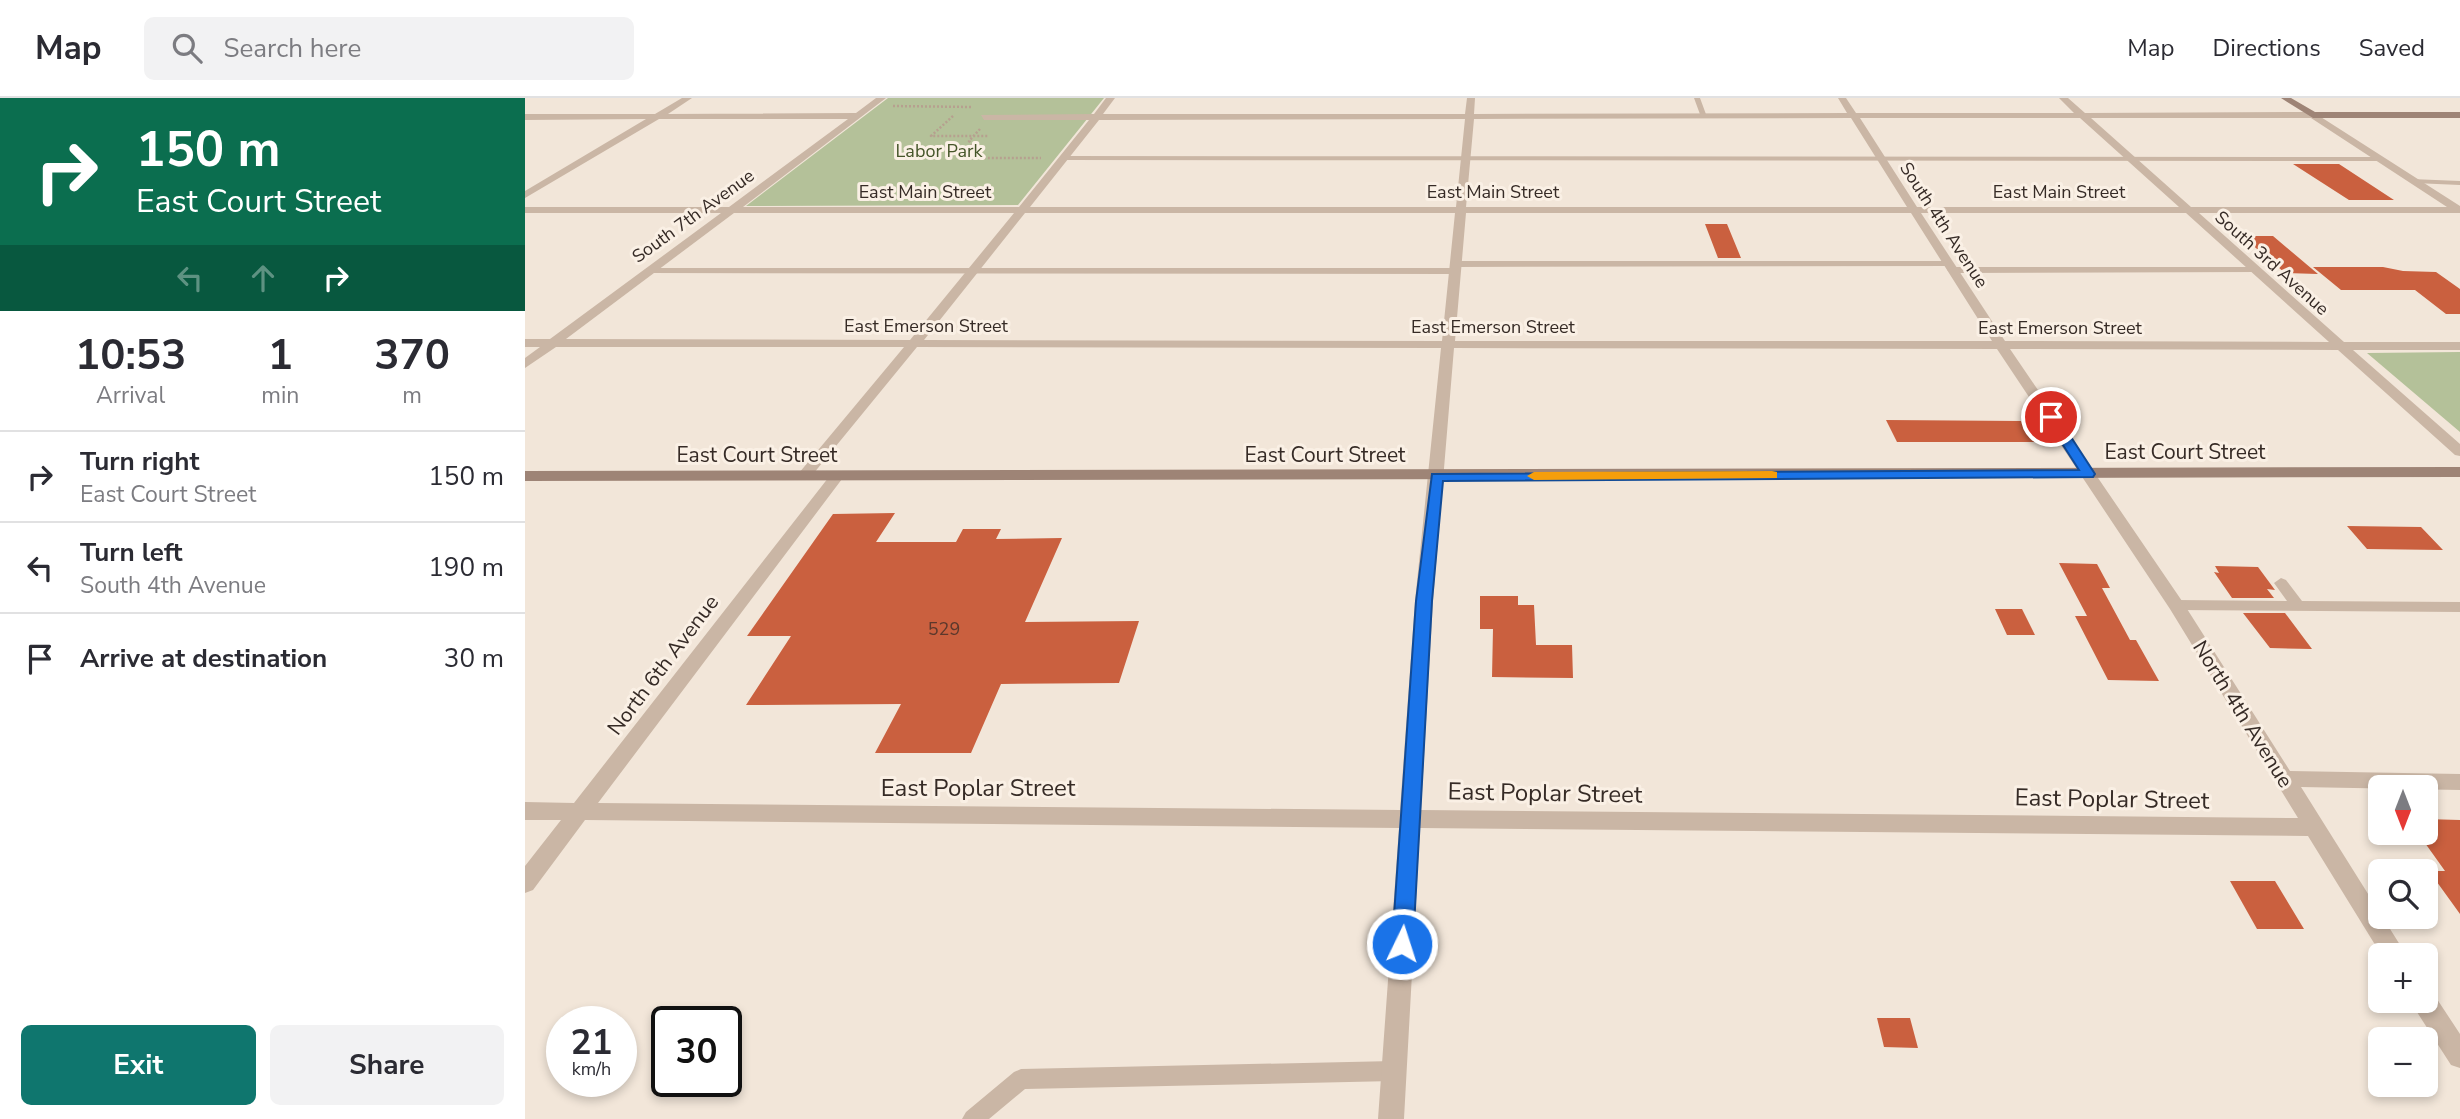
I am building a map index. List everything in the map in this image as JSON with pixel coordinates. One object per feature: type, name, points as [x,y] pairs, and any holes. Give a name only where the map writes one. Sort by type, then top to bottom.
[{"type":"street","points":[[525,195],[688,98]]},
{"type":"street","name":"South 7th Avenue","points":[[525,364],[882,98]]},
{"type":"street","points":[[804,475],[974,271],[1111,98]]},
{"type":"street","points":[[1391,1119],[1424,601],[1471,98]]},
{"type":"street","name":"South 4th Avenue","points":[[1842,98],[1879,159],[2088,474]]},
{"type":"street","name":"South 3rd Avenue","points":[[2063,98],[2184,209],[2460,452]]},
{"type":"street","points":[[2285,98],[2459,209]]},
{"type":"street","points":[[525,117],[858,116]]},
{"type":"street","points":[[983,116],[2460,116]]},
{"type":"street","name":"East Main Street","points":[[525,210],[2459,209]]},
{"type":"street","name":"East Emerson Street","points":[[525,343],[2460,346]]},
{"type":"street","name":"East Court Street","points":[[525,476],[1437,477],[2460,472]]},
{"type":"street","name":"North 4th Avenue","points":[[2088,474],[2176,605],[2387,943]]},
{"type":"street","name":"North 6th Avenue","points":[[525,883],[837,475]]},
{"type":"street","points":[[2284,779],[2460,782]]},
{"type":"street","name":"East Poplar Street","points":[[525,811],[2312,827]]},
{"type":"street","points":[[2432,1013],[2460,1056]]},
{"type":"lane","points":[[1697,98],[1704,115]]},
{"type":"lane","points":[[1064,159],[2380,159]]},
{"type":"lane","points":[[2414,181],[2460,183]]},
{"type":"lane","points":[[649,270],[974,271],[1454,267],[2253,270]]},
{"type":"lane","points":[[2281,583],[2299,607]]},
{"type":"lane","points":[[2176,605],[2460,607]]},
{"type":"lane","points":[[972,1119],[1021,1079],[1394,1071]]},
{"type":"path","points":[[892,106],[983,116],[969,141],[975,148],[969,158],[1048,158],[1042,166]]},
{"type":"path","points":[[953,116],[931,136],[988,136]]},
{"type":"path","points":[[939,142],[945,136]]},
{"type":"green space","name":"Labor Park","points":[[888,98],[1104,98],[1018,205],[746,206]]},
{"type":"green space","points":[[2460,352],[2460,432],[2367,353]]},
{"type":"building","points":[[2293,164],[2339,164],[2394,200],[2349,200]]},
{"type":"building","points":[[1705,224],[1727,224],[1741,258],[1718,258]]},
{"type":"building","points":[[2242,236],[2273,236],[2318,274],[2285,273]]},
{"type":"building","points":[[2313,267],[2383,267],[2403,271],[2436,272],[2460,289],[2460,314],[2446,314],[2415,290],[2341,290]]},
{"type":"building","points":[[1886,420],[2021,421],[2035,442],[1897,442]]},
{"type":"building","points":[[895,513],[876,542],[956,542],[963,529],[1001,529],[996,539],[1062,538],[1025,622],[1139,621],[1119,683],[1001,684],[971,753],[875,753],[901,704],[746,705],[791,636],[747,636],[833,514]]},
{"type":"building","points":[[2347,526],[2421,527],[2443,550],[2367,549]]},
{"type":"building","points":[[2059,563],[2097,564],[2110,588],[2102,588],[2130,640],[2136,640],[2159,681],[2108,680],[2075,616],[2087,616]]},
{"type":"building","points":[[2215,566],[2258,567],[2275,590],[2267,589],[2274,598],[2232,598],[2214,572],[2219,573]]},
{"type":"building","points":[[1480,596],[1518,596],[1518,605],[1534,605],[1536,645],[1572,645],[1573,678],[1492,677],[1493,629],[1480,629]]},
{"type":"building","points":[[1995,609],[2022,609],[2035,635],[2007,635]]},
{"type":"building","points":[[2243,613],[2285,613],[2312,649],[2270,648]]},
{"type":"building","points":[[2438,819],[2460,820],[2460,914],[2438,883],[2438,871],[2445,871],[2426,845],[2438,845]]},
{"type":"building","points":[[2230,881],[2275,881],[2304,929],[2257,929]]},
{"type":"building","points":[[1877,1018],[1910,1018],[1918,1048],[1884,1047]]},
{"type":"slow traffic","points":[[1534,476],[1772,475]]},
{"type":"route","points":[[1402,944],[1424,601],[1437,477],[2088,474],[2051,417]]}]
